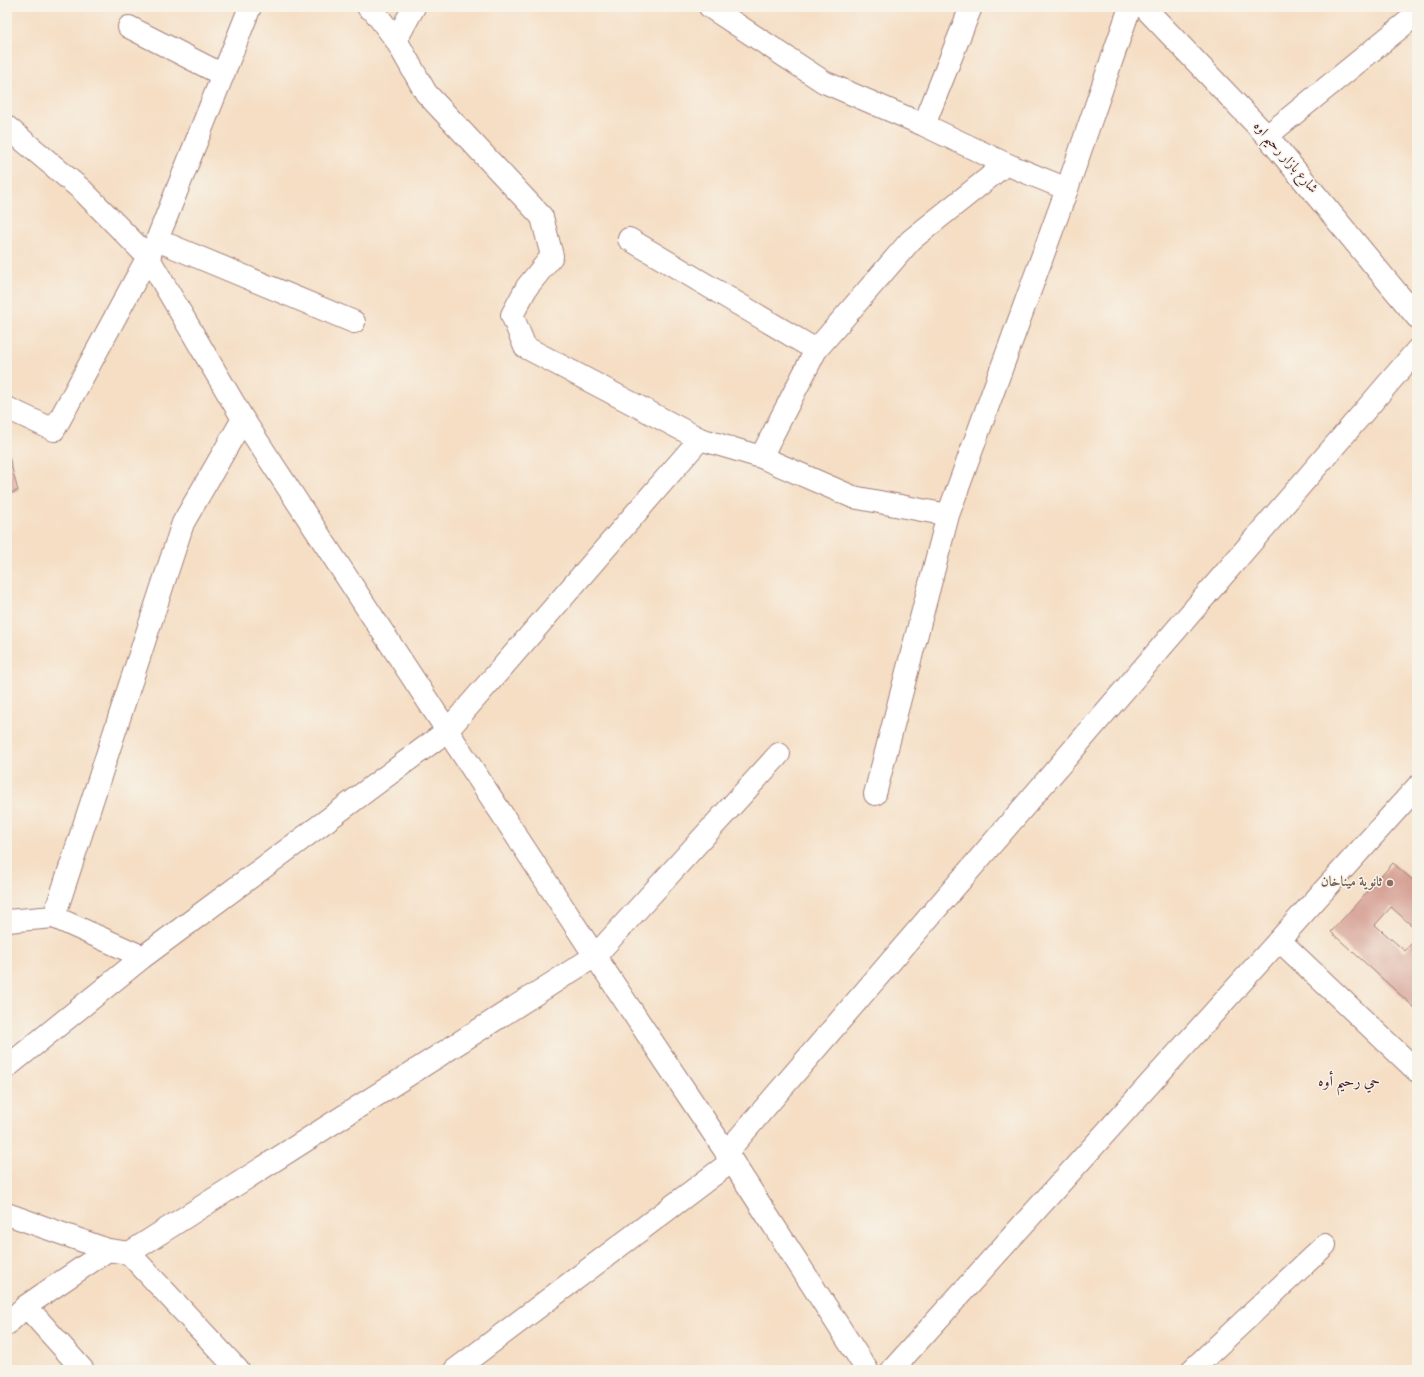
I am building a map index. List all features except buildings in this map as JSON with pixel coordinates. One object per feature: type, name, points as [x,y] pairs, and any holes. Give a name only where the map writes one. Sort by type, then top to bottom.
[{"type":"street","points":[[7,408],[54,430],[153,248],[250,7]]},
{"type":"street","points":[[368,7],[374,10],[396,40],[426,93],[542,218],[552,256],[527,287],[512,315],[525,347],[700,439],[761,457],[853,497],[948,515]]},
{"type":"street","points":[[396,40],[414,7]]},
{"type":"street","points":[[710,7],[824,82],[1006,164],[1067,189]]},
{"type":"street","points":[[924,126],[971,7]]},
{"type":"street","points":[[875,794],[948,515],[1067,189],[1130,7]]},
{"type":"street","name":"شارع بازار رحيم اوه","points":[[1144,7],[1267,136],[1417,317]]},
{"type":"street","points":[[1267,136],[1417,14]]},
{"type":"street","points":[[129,27],[223,75]]},
{"type":"street","points":[[7,127],[153,248],[354,322]]},
{"type":"street","points":[[761,457],[816,350],[911,240],[1006,164]]},
{"type":"street","points":[[629,238],[816,350]]},
{"type":"street","points":[[153,248],[243,419],[595,956],[729,1157],[867,1370]]},
{"type":"street","points":[[455,1370],[729,1157],[1417,350]]},
{"type":"street","points":[[54,917],[183,523],[243,419]]},
{"type":"street","points":[[7,1067],[143,957],[447,731],[700,439]]},
{"type":"street","points":[[130,1253],[595,956],[779,754]]},
{"type":"street","points":[[892,1370],[1417,787]]},
{"type":"street","points":[[7,921],[54,917],[143,957]]},
{"type":"street","points":[[1279,940],[1417,1070]]},
{"type":"street","points":[[7,1214],[108,1250],[130,1253],[238,1370]]},
{"type":"street","points":[[1192,1370],[1324,1245]]},
{"type":"street","points":[[7,1324],[26,1306],[108,1250]]},
{"type":"street","points":[[26,1306],[83,1370]]},
{"type":"place","name":"ثانوية ميناخان","points":[[1390,883]]},
{"type":"district","name":"حي رحيم أوه","points":[[1349,1082]]}]
